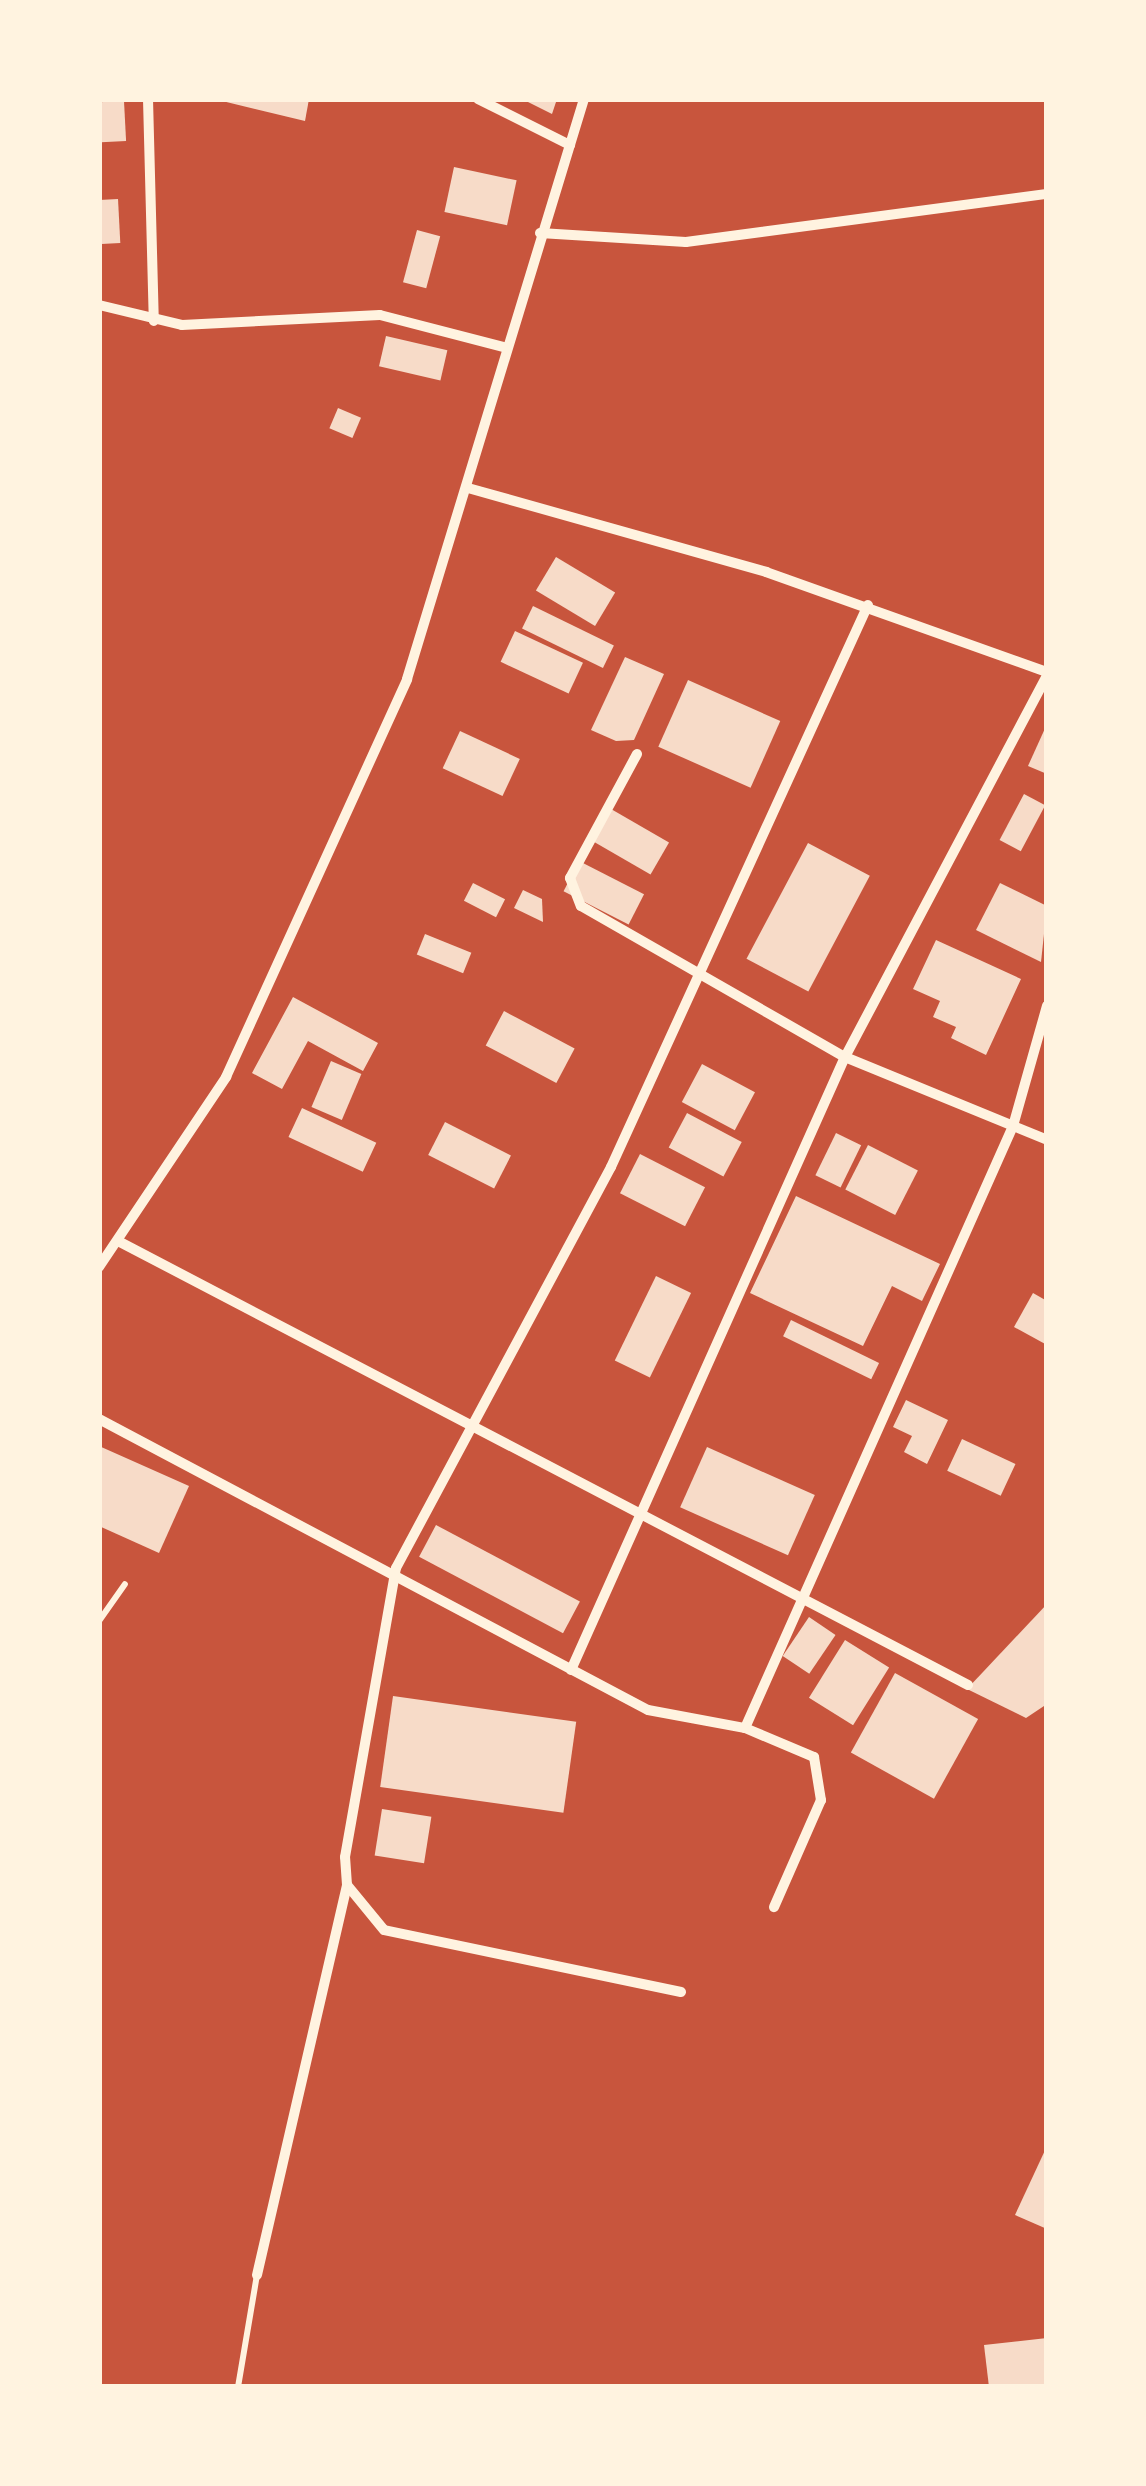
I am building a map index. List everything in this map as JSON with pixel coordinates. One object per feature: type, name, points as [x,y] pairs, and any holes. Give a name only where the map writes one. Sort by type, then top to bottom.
[{"type":"street","points":[[148,99],[154,321]]},
{"type":"street","points":[[478,99],[570,145]]},
{"type":"street","points":[[99,1267],[226,1077],[296,938],[434,612],[504,347],[584,99]]},
{"type":"street","points":[[540,233],[686,242],[1047,194]]},
{"type":"street","points":[[99,305],[154,321],[380,315],[504,347]]},
{"type":"street","points":[[467,488],[868,605],[1047,674],[845,1057],[571,1670]]},
{"type":"street","points":[[257,2275],[347,1885],[396,1568],[611,1167],[868,605]]},
{"type":"street","points":[[637,754],[568,893],[697,976],[845,1057],[1047,1140]]},
{"type":"street","points":[[745,1728],[801,1593],[1013,1126],[1047,1006]]},
{"type":"street","points":[[118,1241],[968,1684]]},
{"type":"street","points":[[99,1419],[396,1568],[648,1710],[745,1728],[814,1757],[825,1780],[774,1907]]},
{"type":"street","points":[[347,1885],[384,1930],[681,1992]]},
{"type":"lane","points":[[99,1621],[125,1584]]},
{"type":"lane","points":[[238,2387],[257,2275]]},
{"type":"building","points":[[214,99],[309,99],[305,121]]},
{"type":"building","points":[[522,99],[557,99],[552,114]]},
{"type":"building","points":[[124,101],[126,141],[101,142],[99,102]]},
{"type":"building","points":[[454,167],[517,180],[507,225],[444,212]]},
{"type":"building","points":[[118,199],[120,243],[101,244],[99,200]]},
{"type":"building","points":[[417,230],[440,236],[426,288],[403,282]]},
{"type":"building","points":[[386,336],[447,350],[440,380],[379,366]]},
{"type":"building","points":[[338,408],[361,418],[352,438],[329,428]]},
{"type":"building","points":[[556,557],[615,593],[595,626],[536,590]]},
{"type":"building","points":[[533,606],[614,645],[603,668],[522,628]]},
{"type":"building","points":[[515,631],[583,663],[569,694],[501,662]]},
{"type":"building","points":[[625,657],[664,674],[634,740],[616,741],[591,730]]},
{"type":"building","points":[[688,680],[780,721],[751,788],[658,747]]},
{"type":"building","points":[[1047,724],[1047,774],[1028,766]]},
{"type":"building","points":[[460,731],[520,759],[502,796],[443,768]]},
{"type":"building","points":[[1024,794],[1045,805],[1021,851],[1000,840]]},
{"type":"building","points":[[611,809],[669,842],[651,875],[592,841]]},
{"type":"building","points":[[808,843],[870,876],[808,992],[746,959]]},
{"type":"building","points":[[579,861],[644,894],[629,924],[564,891]]},
{"type":"building","points":[[473,883],[505,899],[496,917],[464,901]]},
{"type":"building","points":[[1000,883],[1047,906],[1041,962],[976,930]]},
{"type":"building","points":[[523,890],[542,899],[543,922],[514,908]]},
{"type":"building","points":[[425,934],[471,953],[463,973],[417,954]]},
{"type":"building","points":[[936,940],[1021,979],[986,1055],[951,1038],[956,1027],[933,1017],[940,1001],[913,989]]},
{"type":"building","points":[[293,997],[378,1043],[363,1071],[308,1041],[282,1089],[252,1073]]},
{"type":"building","points":[[504,1011],[575,1049],[556,1083],[486,1045]]},
{"type":"building","points":[[331,1061],[361,1074],[342,1120],[311,1107]]},
{"type":"building","points":[[702,1064],[755,1092],[735,1130],[682,1102]]},
{"type":"building","points":[[302,1108],[376,1143],[363,1172],[288,1137]]},
{"type":"building","points":[[687,1113],[742,1142],[723,1177],[669,1147]]},
{"type":"building","points":[[445,1122],[511,1156],[494,1189],[428,1155]]},
{"type":"building","points":[[836,1133],[861,1145],[841,1188],[815,1175]]},
{"type":"building","points":[[868,1145],[918,1170],[895,1215],[845,1190]]},
{"type":"building","points":[[640,1154],[705,1187],[685,1226],[620,1193]]},
{"type":"building","points":[[796,1196],[940,1264],[922,1301],[892,1286],[863,1346],[750,1293]]},
{"type":"building","points":[[656,1276],[691,1293],[650,1378],[615,1360]]},
{"type":"building","points":[[1033,1293],[1047,1301],[1047,1345],[1014,1327]]},
{"type":"building","points":[[791,1320],[879,1363],[871,1379],[783,1336]]},
{"type":"building","points":[[906,1400],[948,1420],[927,1464],[904,1452],[912,1436],[893,1427]]},
{"type":"building","points":[[962,1439],[1015,1464],[1001,1496],[947,1471]]},
{"type":"building","points":[[99,1446],[189,1486],[159,1553],[99,1526]]},
{"type":"building","points":[[707,1447],[815,1495],[788,1555],[680,1507]]},
{"type":"building","points":[[436,1525],[580,1602],[563,1633],[419,1557]]},
{"type":"building","points":[[1047,1604],[1047,1704],[1026,1718],[967,1689]]},
{"type":"building","points":[[809,1617],[836,1635],[809,1674],[783,1656]]},
{"type":"building","points":[[845,1640],[889,1668],[853,1725],[809,1698]]},
{"type":"building","points":[[895,1673],[978,1719],[934,1799],[851,1753]]},
{"type":"building","points":[[393,1696],[576,1722],[563,1813],[380,1787]]},
{"type":"building","points":[[382,1809],[431,1817],[424,1863],[375,1855]]},
{"type":"building","points":[[1047,2146],[1047,2229],[1015,2215]]},
{"type":"building","points":[[1047,2338],[1047,2387],[989,2387],[984,2345]]}]
